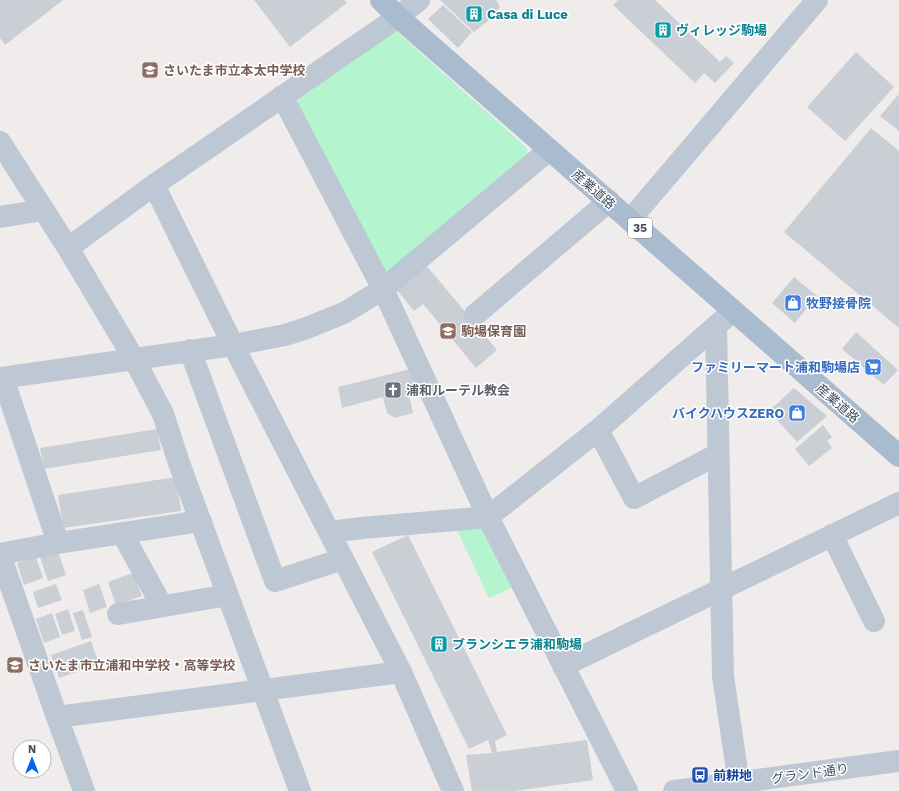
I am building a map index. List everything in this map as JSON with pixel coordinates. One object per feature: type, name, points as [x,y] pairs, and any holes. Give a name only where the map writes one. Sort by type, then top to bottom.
[{"type":"main road","name":"産業道路","points":[[381,0],[398,17],[548,150],[609,201],[899,456]]},
{"type":"street","points":[[68,248],[154,185],[398,17],[419,0]]},
{"type":"street","points":[[630,220],[817,0]]},
{"type":"street","points":[[282,96],[382,289],[488,517],[627,791]]},
{"type":"street","points":[[0,142],[68,248],[134,359],[162,414],[300,791]]},
{"type":"street","points":[[58,543],[1,378],[233,345],[304,329],[344,313],[382,289],[548,150]]},
{"type":"street","points":[[154,185],[233,345],[401,672],[453,791]]},
{"type":"street","points":[[475,315],[609,201]]},
{"type":"street","points":[[0,217],[43,210]]},
{"type":"street","points":[[329,532],[488,517],[598,430],[733,310]]},
{"type":"street","points":[[716,326],[723,676],[740,787]]},
{"type":"street","points":[[190,350],[275,581],[343,560]]},
{"type":"street","points":[[598,430],[634,498],[718,454]]},
{"type":"street","points":[[563,666],[899,503]]},
{"type":"street","points":[[84,791],[0,554],[58,543],[201,521]]},
{"type":"street","points":[[122,533],[162,606]]},
{"type":"street","points":[[832,535],[874,622]]},
{"type":"street","points":[[118,614],[228,595]]},
{"type":"street","points":[[57,717],[401,672]]},
{"type":"street","name":"グランド通り","points":[[674,791],[740,787],[899,761]]},
{"type":"green space","points":[[397,32],[527,148],[527,155],[391,271],[384,273],[295,98],[387,34]]},
{"type":"green space","points":[[483,523],[518,585],[489,598],[455,526]]},
{"type":"building","points":[[0,0],[63,0],[5,45],[0,38]]},
{"type":"building","points":[[254,0],[344,0],[347,3],[290,47]]},
{"type":"building","name":"Casa di Luce","points":[[440,0],[496,0],[500,7],[488,21],[474,32]]},
{"type":"building","name":"ヴィレッジ駒場","points":[[618,0],[655,0],[720,62],[726,56],[734,63],[715,83],[704,73],[695,83],[613,5]]},
{"type":"building","points":[[443,5],[472,32],[458,48],[428,19]]},
{"type":"building","points":[[856,52],[894,87],[845,141],[807,107]]},
{"type":"building","points":[[899,94],[899,131],[880,116]]},
{"type":"building","points":[[871,128],[899,151],[899,328],[784,232]]},
{"type":"building","points":[[426,265],[497,350],[476,368],[423,304],[414,311],[396,289]]},
{"type":"building","points":[[794,277],[817,296],[795,323],[772,303]]},
{"type":"building","points":[[856,332],[898,370],[884,385],[842,349]]},
{"type":"building","points":[[410,369],[415,389],[408,391],[413,413],[395,418],[387,413],[383,397],[342,408],[338,387]]},
{"type":"building","points":[[794,388],[827,416],[797,442],[769,411]]},
{"type":"building","points":[[823,425],[832,437],[827,441],[832,448],[809,466],[795,449]]},
{"type":"building","points":[[157,429],[161,450],[44,469],[40,448]]},
{"type":"building","points":[[176,477],[181,511],[63,528],[58,495]]},
{"type":"building","name":"ブランシエラ浦和駒場","points":[[408,535],[507,735],[495,741],[497,752],[587,740],[593,780],[515,791],[472,791],[466,755],[492,753],[488,740],[469,749],[372,552]]},
{"type":"building","points":[[58,551],[66,575],[48,581],[40,557]]},
{"type":"building","points":[[36,557],[43,578],[24,585],[17,563]]},
{"type":"building","points":[[133,573],[142,596],[116,605],[108,582]]},
{"type":"building","points":[[56,584],[62,600],[38,608],[33,592]]},
{"type":"building","points":[[99,584],[107,607],[90,613],[83,590]]},
{"type":"building","points":[[68,609],[75,631],[62,635],[55,614]]},
{"type":"building","points":[[83,610],[92,637],[82,640],[73,613]]},
{"type":"building","points":[[52,613],[60,637],[44,643],[36,619]]},
{"type":"building","points":[[91,641],[99,664],[59,678],[51,655]]},
{"type":"place","name":"Casa di Luce","points":[[474,14]]},
{"type":"place","name":"ヴィレッジ駒場","points":[[663,30]]},
{"type":"place","name":"さいたま市立本太中学校","points":[[150,70]]},
{"type":"place","name":"牧野接骨院","points":[[793,303]]},
{"type":"place","name":"駒場保育園","points":[[448,331]]},
{"type":"place","name":"ファミリーマート浦和駒場店","points":[[873,367]]},
{"type":"place","name":"浦和ルーテル教会","points":[[393,390]]},
{"type":"place","name":"バイクハウスZERO","points":[[797,413]]},
{"type":"place","name":"ブランシエラ浦和駒場","points":[[439,644]]},
{"type":"place","name":"さいたま市立浦和中学校・高等学校","points":[[15,665]]},
{"type":"place","name":"前耕地","points":[[700,775]]}]
